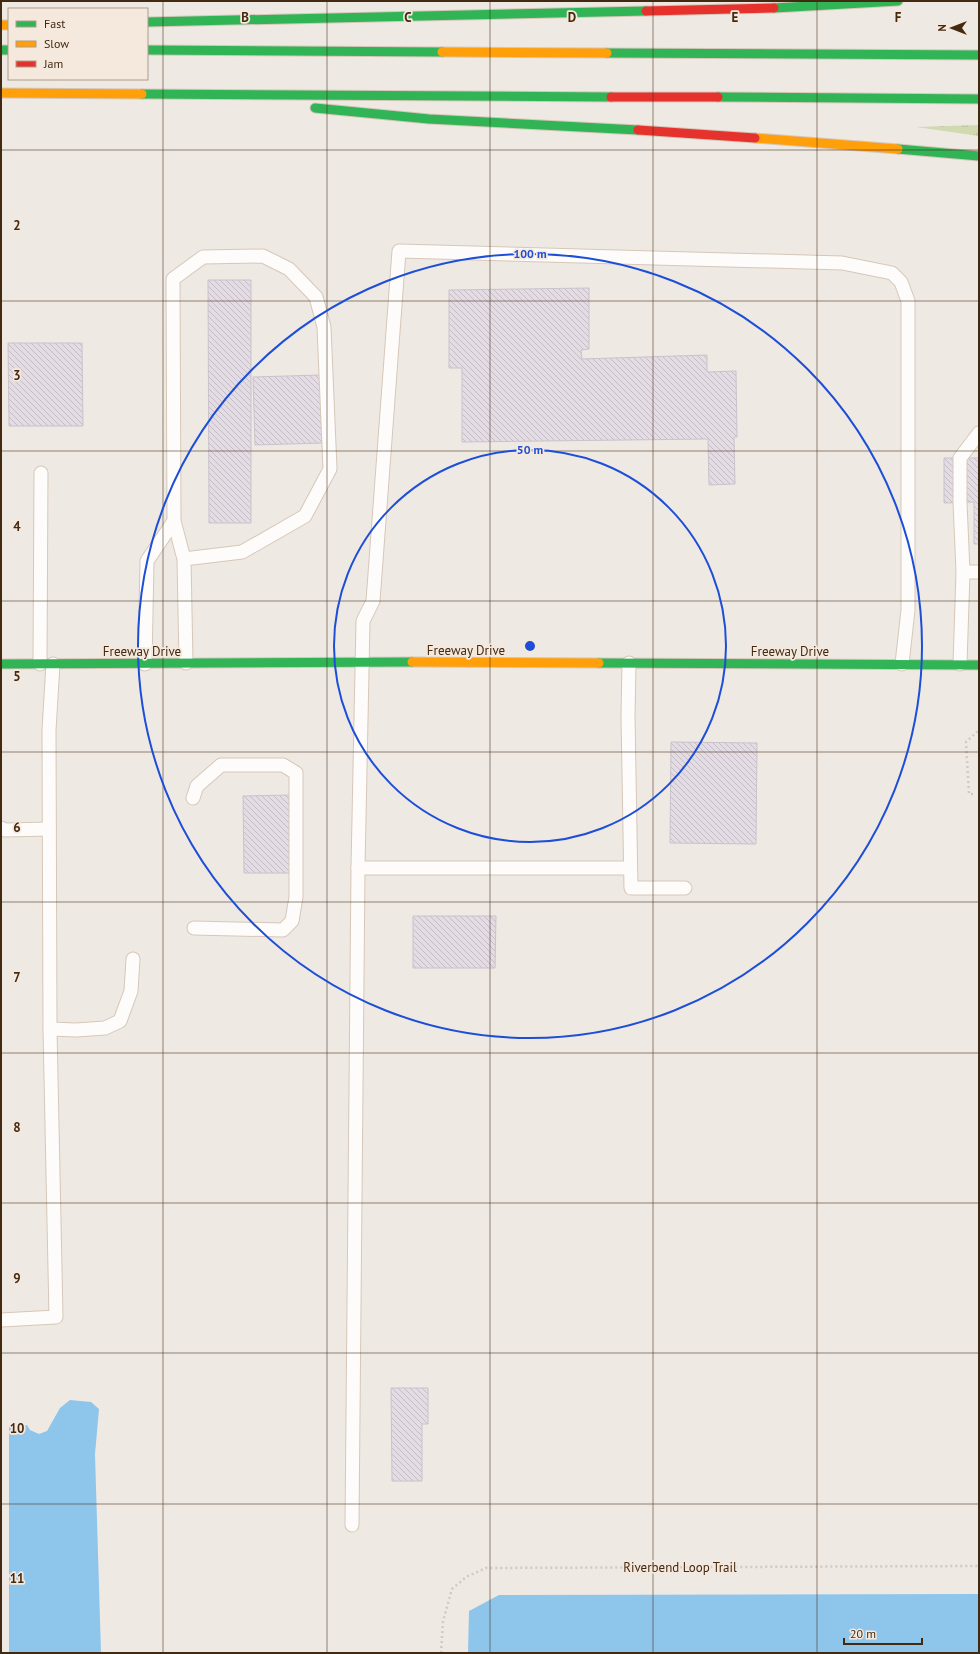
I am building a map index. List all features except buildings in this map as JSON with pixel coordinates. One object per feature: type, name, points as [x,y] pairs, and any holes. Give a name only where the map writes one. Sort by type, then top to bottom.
[{"type":"main road","points":[[148,22],[801,7],[898,1]]},
{"type":"main road","points":[[148,50],[979,55]]},
{"type":"main road","points":[[1,93],[979,99]]},
{"type":"main road","points":[[166,94],[269,104]]},
{"type":"main road","points":[[309,108],[429,119],[579,126],[828,143],[979,156]]},
{"type":"main road","name":"Freeway Drive","points":[[1,664],[361,662],[979,665]]},
{"type":"lane","points":[[352,1525],[361,662],[363,621],[373,601],[398,250],[842,263],[892,273],[901,282],[908,301],[908,610],[902,664]]},
{"type":"lane","points":[[184,559],[242,552],[305,516],[330,469],[324,327],[316,297],[289,269],[263,256],[203,257],[172,279],[174,521],[184,559],[186,663]]},
{"type":"lane","points":[[960,664],[963,572],[960,458],[979,433]]},
{"type":"lane","points":[[1,1320],[56,1317],[50,1029],[49,730],[41,473]]},
{"type":"lane","points":[[146,664],[147,561],[174,521]]},
{"type":"lane","points":[[963,572],[979,572]]},
{"type":"lane","points":[[629,663],[628,716],[631,888],[685,888]]},
{"type":"lane","points":[[193,798],[196,786],[220,765],[283,765],[296,773],[296,897],[292,921],[283,930],[194,928]]},
{"type":"lane","points":[[1,828],[5,830],[49,829]]},
{"type":"lane","points":[[358,868],[630,868]]},
{"type":"lane","points":[[50,1029],[76,1030],[105,1028],[120,1021],[131,991],[133,959]]},
{"type":"path","points":[[973,794],[969,794],[966,742],[979,730]]},
{"type":"path","name":"Riverbend Loop Trail","points":[[441,1653],[444,1621],[452,1588],[466,1577],[486,1568],[979,1566]]},
{"type":"green space","points":[[979,125],[979,136],[916,127]]},
{"type":"water","points":[[70,1400],[91,1402],[99,1409],[95,1454],[101,1653],[9,1653],[9,1427],[27,1425],[30,1430],[39,1434],[47,1431],[60,1408]]},
{"type":"water","points":[[979,1594],[979,1653],[468,1653],[469,1611],[499,1595]]},
{"type":"traffic: fast","points":[[774,8],[898,1]]},
{"type":"traffic: fast","points":[[148,22],[646,11]]},
{"type":"traffic: fast","points":[[1,50],[8,50]]},
{"type":"traffic: fast","points":[[148,50],[442,52]]},
{"type":"traffic: fast","points":[[607,53],[979,55]]},
{"type":"traffic: fast","points":[[142,94],[611,97]]},
{"type":"traffic: fast","points":[[718,97],[979,99]]},
{"type":"traffic: fast","points":[[315,108],[429,119],[638,130]]},
{"type":"traffic: fast","points":[[898,149],[979,156]]},
{"type":"traffic: fast","points":[[1,664],[412,662]]},
{"type":"traffic: fast","points":[[599,663],[979,665]]},
{"type":"traffic: slow","points":[[1,25],[8,25]]},
{"type":"traffic: slow","points":[[442,52],[607,53]]},
{"type":"traffic: slow","points":[[1,93],[142,94]]},
{"type":"traffic: slow","points":[[755,138],[898,149]]},
{"type":"traffic: slow","points":[[412,662],[599,663]]},
{"type":"traffic: jam","points":[[646,11],[774,8]]},
{"type":"traffic: jam","points":[[611,97],[718,97]]},
{"type":"traffic: jam","points":[[638,130],[755,138]]}]
